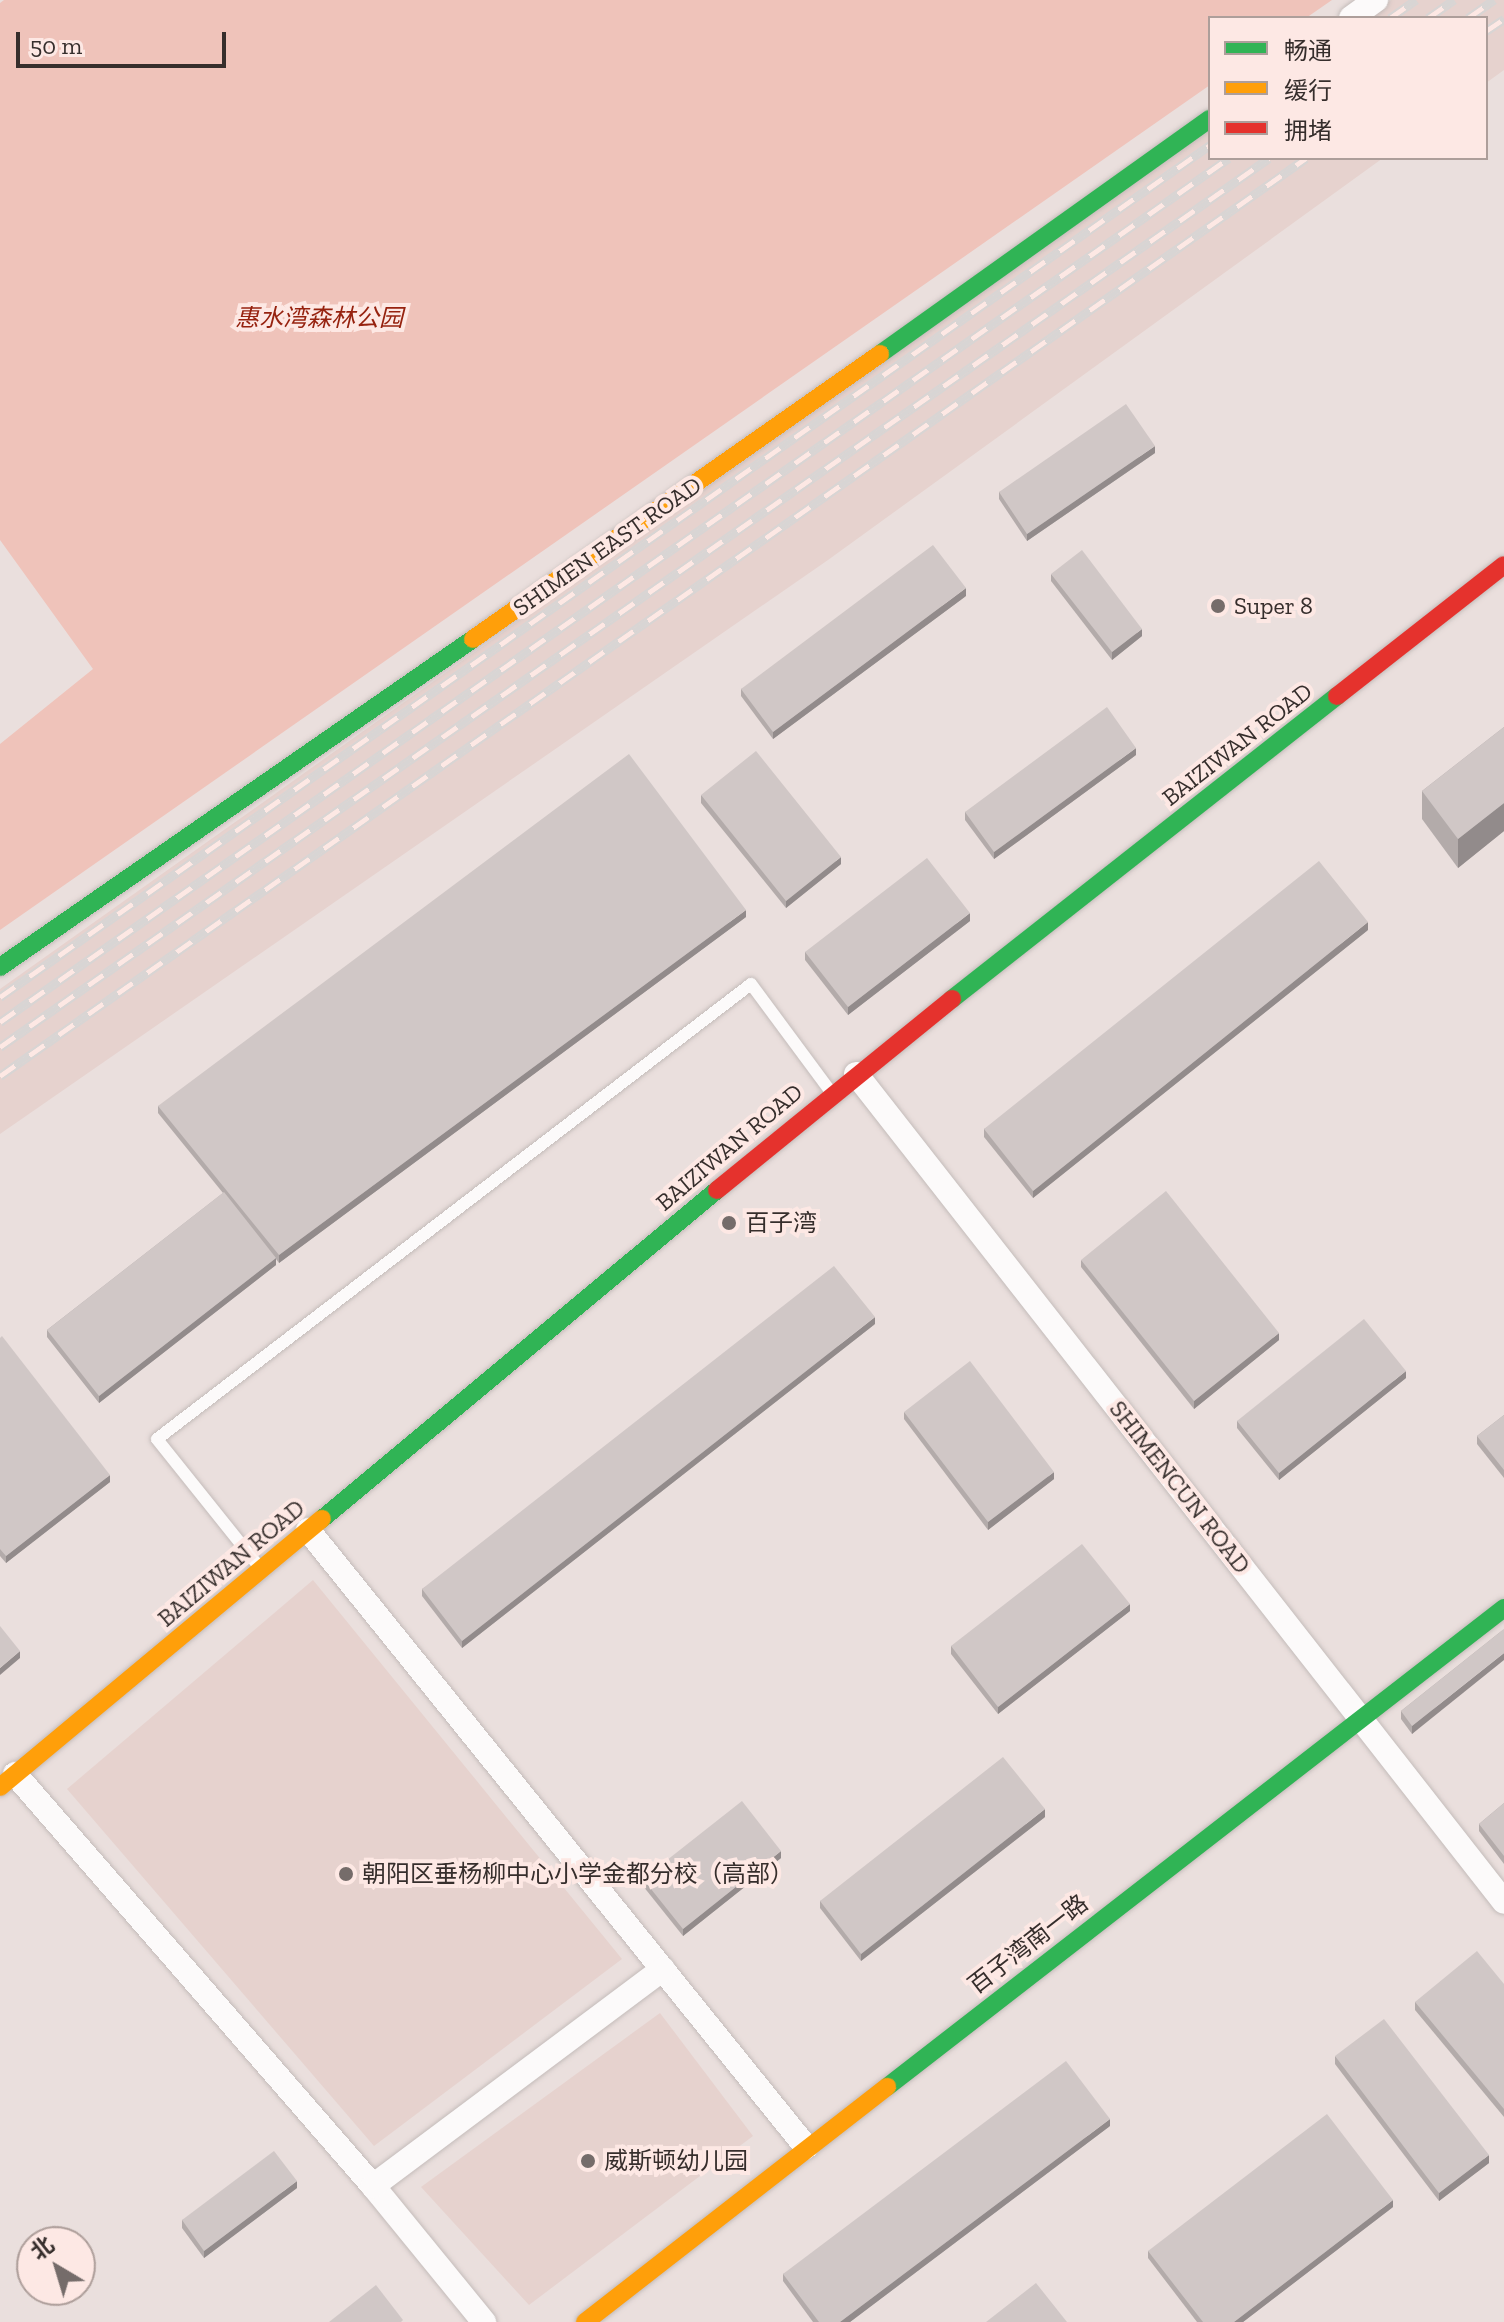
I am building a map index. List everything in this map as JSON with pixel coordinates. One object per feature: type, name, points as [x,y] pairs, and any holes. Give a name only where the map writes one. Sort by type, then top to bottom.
[{"type":"street","points":[[1354,16],[1376,0]]},
{"type":"street","name":"SHIMEN EAST ROAD","points":[[0,967],[726,464],[1208,120]]},
{"type":"street","name":"BAIZIWAN ROAD","points":[[8,1780],[856,1074],[1504,565]]},
{"type":"street","name":"SHIMENCUN ROAD","points":[[856,1074],[1504,1902]]},
{"type":"street","points":[[308,1530],[806,2147]]},
{"type":"street","name":"百子湾南一路","points":[[585,2322],[806,2147],[1504,1608]]},
{"type":"street","points":[[8,1780],[373,2186],[484,2322]]},
{"type":"street","points":[[373,2186],[663,1969]]},
{"type":"lane","points":[[261,1569],[157,1439],[751,984],[832,1094]]},
{"type":"shaded area","points":[[1391,0],[1504,0],[1504,70],[1488,82],[1488,16],[1369,16]]},
{"type":"shaded area","points":[[1208,131],[1208,160],[1380,160],[828,560],[0,1134],[0,989]]},
{"type":"shaded area","name":"朝阳区垂杨柳中心小学金都分校（高部）","points":[[313,1580],[622,1959],[374,2146],[67,1789]]},
{"type":"shaded area","name":"威斯顿幼儿园","points":[[660,2013],[753,2136],[529,2305],[421,2187]]},
{"type":"green space","name":"惠水湾森林公园","points":[[4,0],[1332,0],[1309,16],[1208,16],[1208,86],[0,930],[0,744],[93,669],[0,540],[0,3]]},
{"type":"building","points":[[1126,404],[1155,446],[1027,534],[999,492]]},
{"type":"building","points":[[933,545],[966,588],[773,732],[741,689]]},
{"type":"building","points":[[1082,550],[1142,629],[1112,652],[1051,574]]},
{"type":"building","points":[[1107,707],[1136,748],[994,852],[965,812]]},
{"type":"building","points":[[1504,727],[1504,803],[1458,839],[1422,791]]},
{"type":"building","points":[[756,751],[841,857],[786,901],[701,795]]},
{"type":"building","points":[[629,754],[746,910],[279,1255],[158,1106]]},
{"type":"building","points":[[927,858],[970,913],[848,1007],[805,952]]},
{"type":"building","points":[[1319,861],[1368,922],[1033,1191],[984,1129]]},
{"type":"building","points":[[1166,1191],[1279,1333],[1194,1401],[1081,1260]]},
{"type":"building","points":[[224,1192],[276,1258],[99,1396],[47,1330]]},
{"type":"building","points":[[834,1266],[875,1317],[462,1641],[422,1589]]},
{"type":"building","points":[[1364,1319],[1406,1371],[1279,1473],[1237,1421]]},
{"type":"building","points":[[2,1336],[110,1475],[6,1556],[0,1549]]},
{"type":"building","points":[[970,1361],[1054,1472],[988,1522],[904,1412]]},
{"type":"building","points":[[1504,1415],[1504,1470],[1477,1436]]},
{"type":"building","points":[[1082,1544],[1130,1604],[998,1707],[951,1646]]},
{"type":"building","points":[[0,1626],[20,1651],[0,1668]]},
{"type":"building","points":[[1504,1629],[1504,1653],[1412,1726],[1401,1711]]},
{"type":"building","points":[[1003,1757],[1045,1809],[861,1954],[820,1901]]},
{"type":"building","points":[[742,1801],[781,1851],[683,1929],[643,1879]]},
{"type":"building","points":[[1504,1803],[1504,1856],[1479,1824]]},
{"type":"building","points":[[1477,1951],[1504,1984],[1504,2109],[1415,2002]]},
{"type":"building","points":[[1384,2019],[1489,2155],[1439,2193],[1335,2056]]},
{"type":"building","points":[[1066,2061],[1110,2119],[840,2322],[819,2322],[783,2274]]},
{"type":"building","points":[[1327,2114],[1393,2200],[1234,2322],[1203,2322],[1148,2251]]},
{"type":"building","points":[[274,2151],[297,2181],[204,2251],[182,2220]]},
{"type":"building","points":[[1036,2283],[1067,2322],[986,2322]]},
{"type":"building","points":[[376,2285],[403,2320],[401,2322],[329,2322]]},
{"type":"railway","points":[[1393,16],[1416,0]]},
{"type":"railway","points":[[1431,16],[1454,0]]},
{"type":"railway","points":[[1471,16],[1494,0]]},
{"type":"railway","points":[[1488,30],[1504,19]]},
{"type":"railway","points":[[0,997],[1208,146]]},
{"type":"railway","points":[[0,1022],[1226,160]]},
{"type":"railway","points":[[0,1047],[1266,160]]},
{"type":"railway","points":[[0,1076],[1303,160]]},
{"type":"traffic: fast","points":[[880,354],[1208,120]]},
{"type":"traffic: fast","points":[[0,967],[473,639]]},
{"type":"traffic: fast","points":[[952,999],[1337,696]]},
{"type":"traffic: fast","points":[[322,1519],[717,1190]]},
{"type":"traffic: fast","points":[[887,2087],[1504,1608]]},
{"type":"traffic: slow","points":[[473,639],[880,354]]},
{"type":"traffic: slow","points":[[0,1787],[322,1519]]},
{"type":"traffic: slow","points":[[585,2322],[887,2087]]},
{"type":"traffic: jam","points":[[1337,696],[1504,565]]},
{"type":"traffic: jam","points":[[717,1190],[952,999]]},
{"type":"place","name":"Super 8","points":[[1218,606]]},
{"type":"place","name":"百子湾","points":[[729,1223]]},
{"type":"place","name":"朝阳区垂杨柳中心小学金都分校（高部）","points":[[346,1874]]},
{"type":"place","name":"威斯顿幼儿园","points":[[588,2161]]}]
